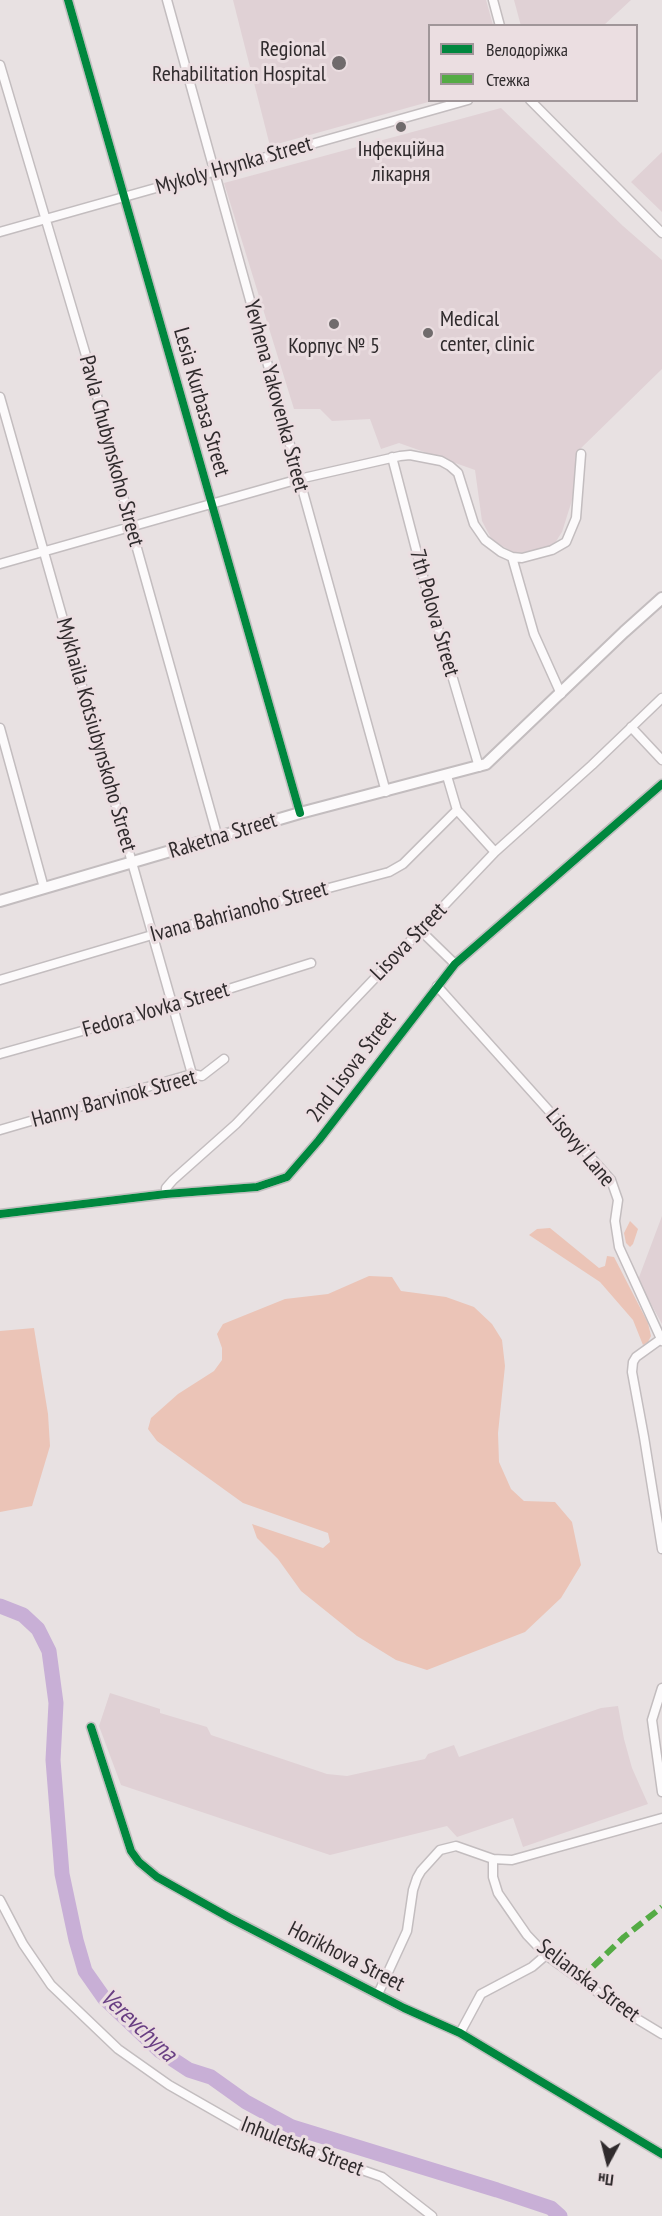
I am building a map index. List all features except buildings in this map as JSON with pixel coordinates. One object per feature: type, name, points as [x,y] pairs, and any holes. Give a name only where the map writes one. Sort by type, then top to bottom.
[{"type":"street","name":"Lesia Kurbasa Street","points":[[68,0],[300,813]]},
{"type":"street","name":"Yevhena Yakovenka Street","points":[[167,0],[386,792]]},
{"type":"street","points":[[493,0],[499,24]]},
{"type":"street","name":"Pavla Chubynskoho Street","points":[[0,65],[44,220],[90,369],[131,527],[218,838]]},
{"type":"street","name":"Mykoly Hrynka Street","points":[[0,232],[461,102]]},
{"type":"street","points":[[532,102],[662,233]]},
{"type":"street","name":"Mykhaila Kotsiubynskoho Street","points":[[0,397],[192,1074]]},
{"type":"street","points":[[0,564],[299,479],[392,457],[410,455],[441,461],[458,473],[474,524],[485,540],[512,557],[522,558],[552,550],[566,542],[576,518],[581,454]]},
{"type":"street","name":"7th Polova Street","points":[[392,457],[425,584],[479,767]]},
{"type":"street","points":[[512,557],[534,634],[561,694]]},
{"type":"street","name":"Raketna Street","points":[[0,901],[300,813],[479,767],[492,760],[662,598]]},
{"type":"street","name":"Lisova Street","points":[[166,1194],[169,1184],[236,1124],[495,852],[662,699]]},
{"type":"street","points":[[631,727],[662,760]]},
{"type":"street","points":[[0,728],[44,888]]},
{"type":"street","points":[[447,776],[457,810],[495,852]]},
{"type":"street","name":"2nd Lisova Street","points":[[0,1214],[166,1194],[257,1187],[287,1177],[319,1140],[455,964],[662,784]]},
{"type":"street","name":"Ivana Bahrianoho Street","points":[[0,980],[152,935],[397,868],[457,810]]},
{"type":"street","points":[[420,930],[455,964]]},
{"type":"street","name":"Fedora Vovka Street","points":[[0,1054],[173,1006],[311,963]]},
{"type":"street","name":"Lisovyi Lane","points":[[437,986],[611,1180],[618,1200],[615,1221],[619,1248],[662,1340]]},
{"type":"street","name":"Hanny Barvinok Street","points":[[0,1130],[192,1074],[199,1076],[224,1059]]},
{"type":"street","points":[[662,1340],[636,1357],[632,1372],[662,1549]]},
{"type":"street","points":[[662,1688],[652,1720],[662,1792]]},
{"type":"street","name":"Horikhova Street","points":[[91,1727],[131,1851],[139,1862],[157,1877],[230,1918],[404,2008],[460,2033],[662,2154]]},
{"type":"street","points":[[378,1994],[407,1931],[415,1883],[421,1871],[440,1850],[450,1846],[462,1847],[493,1859],[512,1860],[662,1818]]},
{"type":"street","name":"Selianska Street","points":[[493,1859],[493,1877],[498,1893],[527,1935],[546,1955],[624,2011],[662,2034]]},
{"type":"street","name":"Inhuletska Street","points":[[0,1900],[23,1944],[51,1985],[118,2049],[169,2085],[246,2129],[381,2177],[432,2216]]},
{"type":"street","points":[[460,2033],[482,1994],[532,1967],[546,1955]]},
{"type":"shaded area","name":"Regional Rehabilitation Hospital","points":[[233,0],[486,0],[493,24],[428,24],[428,102],[270,146]]},
{"type":"shaded area","points":[[514,0],[631,0],[605,24],[520,24]]},
{"type":"shaded area","points":[[501,108],[623,226],[662,260],[662,369],[578,451],[573,497],[562,532],[553,546],[516,554],[492,540],[482,521],[475,470],[399,443],[381,449],[370,419],[332,421],[320,409],[294,409],[224,183]]},
{"type":"shaded area","points":[[662,152],[662,212],[631,182]]},
{"type":"shaded area","points":[[662,1216],[662,1324],[638,1280]]},
{"type":"shaded area","points":[[630,1221],[638,1229],[630,1247],[626,1243],[624,1233]]},
{"type":"shaded area","points":[[550,1228],[599,1268],[605,1266],[607,1256],[614,1257],[648,1323],[651,1336],[648,1342],[643,1345],[633,1320],[600,1282],[529,1235],[537,1229]]},
{"type":"shaded area","points":[[369,1276],[392,1277],[401,1291],[446,1297],[474,1307],[492,1324],[502,1340],[505,1366],[498,1433],[499,1462],[511,1489],[524,1501],[555,1502],[572,1522],[581,1565],[561,1598],[525,1632],[427,1670],[396,1660],[357,1636],[301,1591],[278,1559],[257,1538],[252,1524],[323,1548],[330,1542],[328,1533],[243,1503],[157,1441],[148,1429],[151,1418],[178,1394],[214,1371],[222,1360],[222,1348],[217,1334],[223,1324],[285,1299],[328,1294]]},
{"type":"shaded area","points":[[34,1328],[48,1414],[50,1446],[32,1506],[0,1512],[0,1331]]},
{"type":"shaded area","points":[[110,1693],[160,1709],[160,1713],[207,1727],[211,1735],[327,1774],[347,1776],[425,1759],[428,1754],[454,1745],[459,1757],[601,1708],[618,1706],[632,1768],[648,1804],[523,1847],[513,1818],[457,1837],[447,1826],[330,1855],[121,1785],[99,1726]]},
{"type":"waterway","name":"Verevchyna","points":[[0,1606],[23,1615],[38,1629],[49,1651],[56,1703],[53,1760],[62,1874],[85,1971],[104,1998],[160,2051],[189,2070],[211,2077],[246,2102],[292,2127],[497,2190],[551,2208],[560,2216]]},
{"type":"marked path","points":[[580,1979],[624,1937],[662,1907]]},
{"type":"cycle path","points":[[68,0],[300,813]]},
{"type":"cycle path","points":[[0,1214],[166,1194],[257,1187],[287,1177],[319,1140],[455,964],[662,784]]},
{"type":"cycle path","points":[[91,1727],[131,1851],[139,1862],[157,1877],[230,1918],[404,2008],[460,2033],[662,2154]]},
{"type":"place","name":"Regional Rehabilitation Hospital","points":[[339,63]]},
{"type":"place","name":"Інфекційна лікарня","points":[[401,127]]},
{"type":"place","name":"Корпус № 5","points":[[334,324]]},
{"type":"place","name":"Medical center, clinic","points":[[428,333]]}]
